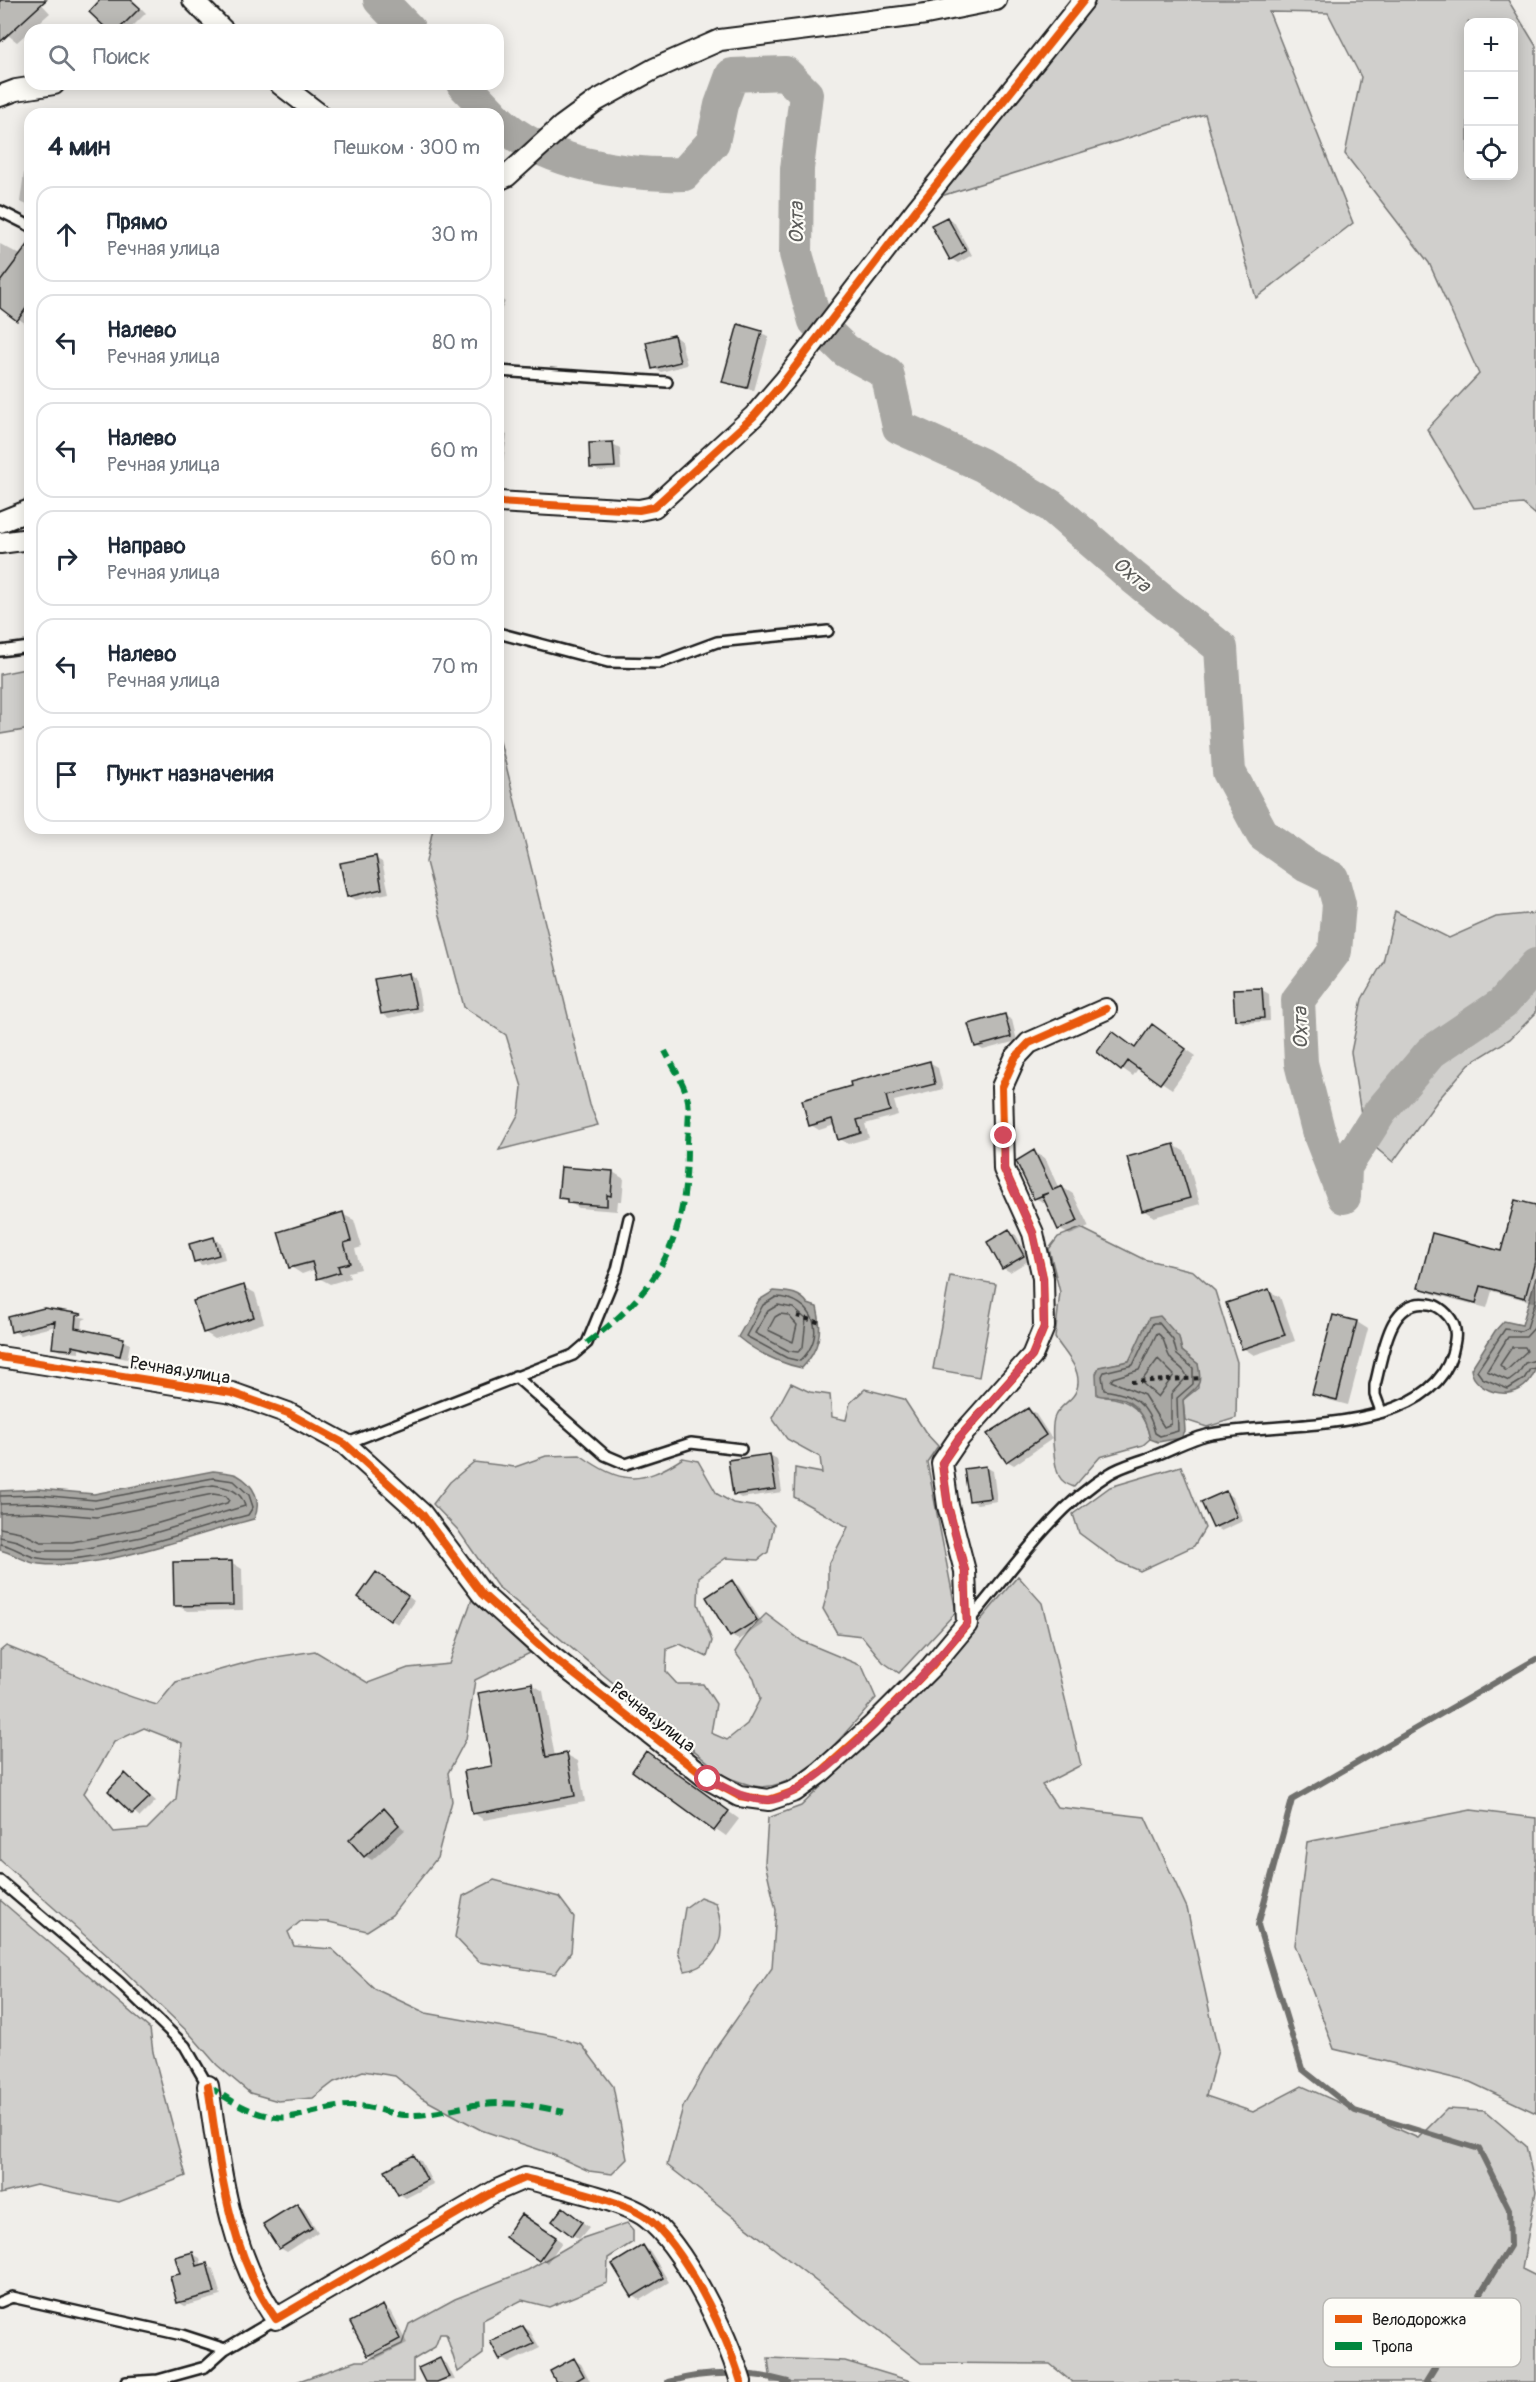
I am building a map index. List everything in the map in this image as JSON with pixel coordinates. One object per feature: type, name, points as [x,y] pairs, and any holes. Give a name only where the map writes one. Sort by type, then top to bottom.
[{"type":"street","points":[[194,0],[217,24]]},
{"type":"street","points":[[504,176],[562,126],[596,101],[654,69],[720,40],[926,14],[996,0]]},
{"type":"street","points":[[504,502],[639,510],[654,507],[754,416],[1084,0]]},
{"type":"street","points":[[0,96],[24,89]]},
{"type":"street","points":[[288,90],[311,108]]},
{"type":"street","points":[[0,522],[24,512]]},
{"type":"street","points":[[0,543],[24,539]]},
{"type":"street","points":[[967,1624],[965,1571],[948,1506],[942,1463],[959,1438],[1032,1356],[1044,1327],[1043,1278],[1033,1233],[1004,1169],[1002,1087],[1016,1058],[1029,1043],[1106,1009]]},
{"type":"street","name":"Речная улица","points":[[0,1357],[232,1393],[288,1413],[345,1444],[422,1514],[482,1594],[551,1656],[708,1779],[739,1796],[769,1800],[795,1791],[879,1720],[931,1667],[967,1624]]},
{"type":"street","points":[[208,2086],[219,2170],[226,2201],[264,2302],[276,2319],[497,2190],[525,2178],[609,2202],[646,2216],[672,2243],[722,2328],[739,2374]]},
{"type":"lane","points":[[0,211],[24,223]]},
{"type":"lane","points":[[504,371],[667,382]]},
{"type":"lane","points":[[504,635],[608,662],[660,663],[717,642],[828,631]]},
{"type":"lane","points":[[0,651],[24,648]]},
{"type":"lane","points":[[345,1444],[573,1355],[587,1343],[617,1270],[629,1218]]},
{"type":"lane","points":[[967,1624],[1047,1529],[1070,1506],[1110,1473],[1210,1434],[1343,1422],[1411,1403],[1437,1384],[1449,1364],[1455,1341],[1454,1324],[1444,1311],[1432,1304],[1408,1306],[1397,1316],[1375,1385],[1375,1395],[1381,1411]]},
{"type":"lane","points":[[515,1376],[605,1455],[626,1464],[691,1443],[741,1449]]},
{"type":"lane","points":[[0,1881],[119,1982],[185,2046],[208,2086]]},
{"type":"lane","points":[[0,2302],[12,2297],[182,2335],[225,2349]]},
{"type":"lane","points":[[126,2382],[158,2380],[205,2367],[225,2349],[276,2319]]},
{"type":"path","points":[[797,1316],[821,1323]]},
{"type":"path","points":[[1131,1382],[1201,1378]]},
{"type":"shaded area","points":[[1091,0],[1508,0],[1536,46],[1536,515],[1523,504],[1474,508],[1427,429],[1479,374],[1429,263],[1345,154],[1361,77],[1328,13],[1269,12],[1353,223],[1256,298],[1205,114],[941,196]]},
{"type":"shaded area","points":[[24,669],[24,730],[0,734],[0,674]]},
{"type":"shaded area","points":[[504,757],[590,1105],[598,1125],[499,1150],[519,1113],[522,1087],[506,1035],[464,1007],[426,862],[432,834],[504,834]]},
{"type":"shaded area","points":[[1395,911],[1449,938],[1496,917],[1536,913],[1536,1013],[1510,1039],[1469,1064],[1438,1100],[1393,1162],[1365,1139],[1351,1052],[1362,999],[1383,962]]},
{"type":"shaded area","points":[[1081,1228],[1143,1259],[1193,1271],[1215,1291],[1237,1362],[1236,1418],[1207,1427],[1185,1420],[1183,1400],[1198,1388],[1198,1364],[1182,1351],[1178,1337],[1145,1325],[1135,1353],[1129,1361],[1100,1367],[1105,1397],[1122,1400],[1135,1409],[1145,1422],[1150,1439],[1143,1445],[1100,1457],[1074,1487],[1060,1478],[1054,1455],[1055,1416],[1075,1394],[1078,1377],[1074,1365],[1055,1338],[1060,1292],[1049,1249],[1058,1237]]},
{"type":"shaded area","points":[[950,1276],[996,1284],[979,1377],[933,1369]]},
{"type":"shaded area","points":[[791,1383],[810,1392],[830,1395],[832,1417],[846,1420],[850,1403],[865,1389],[904,1399],[926,1433],[938,1446],[927,1462],[956,1612],[899,1673],[883,1662],[862,1636],[837,1633],[823,1609],[828,1591],[828,1566],[848,1527],[794,1497],[795,1468],[822,1473],[820,1457],[787,1439],[772,1418]]},
{"type":"shaded area","points":[[580,1455],[607,1472],[631,1478],[655,1473],[683,1458],[698,1461],[717,1494],[733,1503],[757,1507],[774,1525],[768,1552],[758,1560],[726,1558],[699,1577],[698,1604],[712,1641],[707,1657],[680,1644],[667,1649],[666,1672],[677,1684],[703,1684],[716,1704],[711,1733],[727,1740],[747,1724],[760,1699],[754,1678],[735,1652],[749,1631],[766,1614],[802,1641],[862,1666],[876,1698],[826,1754],[796,1777],[779,1784],[762,1787],[748,1785],[726,1777],[497,1586],[458,1530],[433,1504],[450,1482],[474,1462],[515,1467],[546,1456]]},
{"type":"shaded area","points":[[1181,1466],[1205,1528],[1194,1546],[1140,1571],[1117,1561],[1079,1533],[1073,1514],[1110,1487]]},
{"type":"shaded area","points":[[1018,1576],[1042,1603],[1081,1765],[1042,1785],[1057,1807],[1145,1817],[1187,1908],[1218,2050],[1206,2096],[1253,2112],[1302,2086],[1418,2138],[1447,2109],[1485,2111],[1526,2146],[1536,2191],[1522,2269],[1536,2276],[1536,2382],[1072,2382],[1050,2364],[921,2363],[667,2165],[683,2107],[716,2048],[772,1968],[776,1910],[765,1863],[768,1818],[801,1806],[929,1681]]},
{"type":"shaded area","points":[[472,1599],[530,1653],[475,1680],[466,1739],[448,1773],[452,1801],[437,1858],[392,1915],[367,1931],[329,1922],[301,1921],[288,1932],[294,1946],[332,1949],[375,1989],[426,2013],[553,2036],[582,2045],[613,2086],[627,2159],[612,2174],[589,2171],[549,2153],[481,2130],[422,2098],[395,2076],[363,2071],[334,2082],[313,2098],[278,2101],[250,2093],[217,2065],[190,2034],[118,1965],[0,1860],[0,1651],[6,1646],[100,1685],[157,1705],[176,1682],[256,1660],[315,1651],[368,1683],[408,1668],[449,1664]],"holes":[[[144,1728],[182,1743],[176,1800],[147,1829],[114,1832],[84,1793],[114,1742]]]},
{"type":"shaded area","points":[[1471,1810],[1536,1818],[1536,2113],[1470,2082],[1334,2049],[1295,1945],[1307,1842]]},
{"type":"shaded area","points":[[494,1880],[559,1897],[574,1917],[571,1952],[555,1974],[479,1962],[455,1937],[463,1896]]},
{"type":"shaded area","points":[[700,1897],[716,1903],[721,1935],[715,1950],[705,1962],[685,1971],[678,1951],[685,1908]]},
{"type":"shaded area","points":[[0,1900],[150,2029],[153,2052],[186,2176],[119,2202],[36,2185],[0,2194]]},
{"type":"shaded area","points":[[627,2223],[633,2230],[633,2242],[608,2258],[607,2283],[549,2307],[522,2300],[483,2320],[483,2354],[458,2372],[446,2334],[440,2334],[435,2347],[413,2360],[413,2382],[296,2382],[356,2361],[366,2361],[402,2344],[409,2324],[455,2299],[528,2270],[583,2238]]},
{"type":"shaded area","points":[[768,2358],[845,2361],[914,2382],[771,2382]]},
{"type":"water","points":[[1536,1277],[1535,1370],[1529,1382],[1520,1389],[1510,1393],[1489,1390],[1480,1385],[1471,1369],[1504,1321],[1522,1325]]},
{"type":"water","points":[[774,1291],[789,1292],[817,1307],[820,1324],[818,1340],[802,1368],[768,1356],[738,1337],[759,1300]]},
{"type":"water","points":[[1160,1316],[1179,1337],[1182,1351],[1198,1364],[1200,1378],[1198,1385],[1183,1400],[1185,1431],[1181,1438],[1158,1442],[1150,1439],[1143,1418],[1130,1403],[1116,1397],[1097,1395],[1096,1374],[1099,1367],[1129,1361],[1149,1318]]},
{"type":"water","points":[[213,1471],[237,1475],[248,1484],[257,1500],[254,1519],[146,1550],[90,1562],[63,1565],[39,1564],[0,1550],[0,1491],[39,1489],[94,1494]]},
{"type":"building","points":[[0,0],[46,0],[0,42]]},
{"type":"building","points":[[100,0],[131,0],[140,8],[124,24],[102,24],[89,12]]},
{"type":"building","points":[[947,217],[966,251],[950,260],[931,225]]},
{"type":"building","points":[[24,250],[24,311],[17,321],[0,308],[0,282]]},
{"type":"building","points":[[738,324],[762,331],[747,388],[722,382]]},
{"type":"building","points":[[674,335],[680,362],[652,369],[646,342]]},
{"type":"building","points":[[613,442],[615,467],[590,468],[589,443]]},
{"type":"building","points":[[376,856],[382,889],[347,897],[340,863]]},
{"type":"building","points":[[409,973],[416,1008],[381,1014],[374,979]]},
{"type":"building","points":[[1262,988],[1264,1018],[1235,1020],[1233,989]]},
{"type":"building","points":[[1005,1014],[1011,1037],[975,1047],[968,1024]]},
{"type":"building","points":[[1152,1024],[1186,1049],[1160,1084],[1128,1061],[1121,1071],[1097,1052],[1112,1031],[1135,1048]]},
{"type":"building","points":[[930,1061],[935,1084],[886,1096],[890,1111],[857,1120],[861,1133],[838,1140],[832,1119],[809,1126],[802,1100],[851,1086],[850,1082]]},
{"type":"building","points":[[1174,1144],[1190,1198],[1142,1211],[1127,1157]]},
{"type":"building","points":[[1034,1150],[1053,1190],[1062,1186],[1078,1221],[1058,1230],[1042,1195],[1034,1199],[1016,1161]]},
{"type":"building","points":[[561,1167],[613,1171],[611,1196],[607,1195],[607,1206],[567,1203],[567,1199],[558,1198]]},
{"type":"building","points":[[1515,1200],[1536,1205],[1536,1258],[1525,1298],[1481,1286],[1476,1303],[1418,1288],[1432,1233],[1501,1251]]},
{"type":"building","points":[[343,1212],[351,1241],[344,1243],[350,1263],[338,1266],[340,1272],[317,1279],[312,1262],[289,1268],[278,1232]]},
{"type":"building","points":[[1009,1229],[1024,1256],[1002,1269],[987,1242]]},
{"type":"building","points":[[214,1237],[219,1255],[194,1262],[189,1244]]},
{"type":"building","points":[[244,1285],[254,1317],[203,1333],[193,1301]]},
{"type":"building","points":[[1269,1289],[1285,1335],[1242,1349],[1226,1303]]},
{"type":"building","points":[[44,1308],[82,1314],[76,1316],[75,1328],[124,1338],[120,1356],[72,1346],[72,1350],[52,1348],[55,1321],[11,1332],[8,1317]]},
{"type":"building","points":[[1333,1315],[1357,1321],[1337,1400],[1312,1394]]},
{"type":"building","points":[[1028,1408],[1046,1435],[1006,1462],[987,1434]]},
{"type":"building","points":[[770,1454],[776,1489],[733,1495],[728,1460]]},
{"type":"building","points":[[986,1466],[991,1498],[969,1501],[964,1469]]},
{"type":"building","points":[[1226,1491],[1237,1517],[1213,1528],[1201,1502]]},
{"type":"building","points":[[232,1561],[233,1605],[174,1606],[173,1562]]},
{"type":"building","points":[[376,1572],[408,1596],[390,1621],[358,1597]]},
{"type":"building","points":[[732,1580],[757,1620],[730,1637],[706,1597]]},
{"type":"building","points":[[532,1683],[546,1757],[567,1753],[575,1796],[472,1814],[464,1771],[492,1766],[478,1693]]},
{"type":"building","points":[[646,1751],[729,1811],[714,1831],[632,1771]]},
{"type":"building","points":[[125,1773],[150,1797],[132,1814],[108,1791]]},
{"type":"building","points":[[384,1808],[399,1825],[364,1857],[349,1840]]},
{"type":"building","points":[[414,2155],[427,2180],[398,2195],[385,2170]]},
{"type":"building","points":[[297,2203],[312,2228],[279,2249],[263,2224]]},
{"type":"building","points":[[563,2207],[582,2222],[572,2236],[552,2221]]},
{"type":"building","points":[[521,2214],[556,2237],[539,2261],[505,2237]]},
{"type":"building","points":[[643,2245],[663,2278],[632,2297],[612,2264]]},
{"type":"building","points":[[193,2252],[197,2266],[207,2263],[215,2293],[177,2303],[170,2276],[180,2274],[175,2257]]},
{"type":"building","points":[[383,2305],[400,2339],[368,2356],[350,2322]]},
{"type":"building","points":[[523,2326],[534,2344],[500,2360],[490,2341]]},
{"type":"building","points":[[440,2358],[449,2377],[437,2382],[425,2382],[418,2368]]},
{"type":"building","points":[[574,2358],[584,2376],[574,2382],[556,2382],[550,2371]]},
{"type":"waterway","name":"Охта","points":[[380,0],[403,24]]},
{"type":"waterway","name":"Охта","points":[[504,125],[537,147],[585,164],[636,172],[684,174],[713,142],[721,105],[732,75],[785,73],[806,94],[797,169],[796,254],[815,321],[846,351],[887,373],[899,427],[982,465],[1051,506],[1134,578],[1221,648],[1229,772],[1263,835],[1307,866],[1332,878],[1339,904],[1335,951],[1298,1000],[1301,1063],[1318,1130],[1344,1197],[1345,1167],[1380,1112],[1431,1052],[1502,1004],[1536,965]]},
{"type":"waterway","name":"Охта","points":[[469,90],[486,108]]},
{"type":"waterway","points":[[1478,2298],[1510,2246],[1509,2209],[1479,2149],[1355,2111],[1302,2069],[1258,1925],[1292,1800],[1536,1659]]},
{"type":"waterway","points":[[1426,2382],[1435,2367]]},
{"type":"waterway","points":[[668,2382],[713,2374],[744,2374],[788,2382]]},
{"type":"marked path","points":[[587,1343],[613,1323],[634,1302],[665,1259],[675,1235],[686,1179],[689,1108],[683,1085],[665,1051]]},
{"type":"marked path","points":[[208,2086],[239,2105],[273,2117],[297,2116],[348,2106],[362,2106],[415,2115],[493,2103],[524,2105],[564,2112]]},
{"type":"cycle path","points":[[504,502],[639,510],[654,507],[754,416],[785,380],[916,210],[1084,0]]},
{"type":"cycle path","points":[[0,1357],[232,1393],[288,1413],[345,1444],[422,1514],[482,1594],[551,1656],[708,1779],[739,1796],[769,1800],[795,1791],[821,1772],[871,1727],[931,1667],[967,1624],[965,1571],[948,1506],[942,1463],[959,1438],[1032,1356],[1044,1327],[1043,1278],[1033,1233],[1004,1169],[1002,1087],[1015,1058],[1029,1043],[1106,1009]]},
{"type":"cycle path","points":[[208,2086],[228,2207],[247,2265],[276,2319],[497,2190],[525,2178],[622,2205],[646,2217],[661,2231],[690,2270],[703,2293],[726,2341],[741,2382]]},
{"type":"route","points":[[708,1779],[739,1796],[769,1800],[795,1791],[821,1772],[871,1727],[931,1667],[967,1624],[965,1571],[948,1506],[942,1463],[959,1438],[1032,1356],[1044,1327],[1043,1278],[1033,1233],[1004,1169],[1004,1136]]}]
